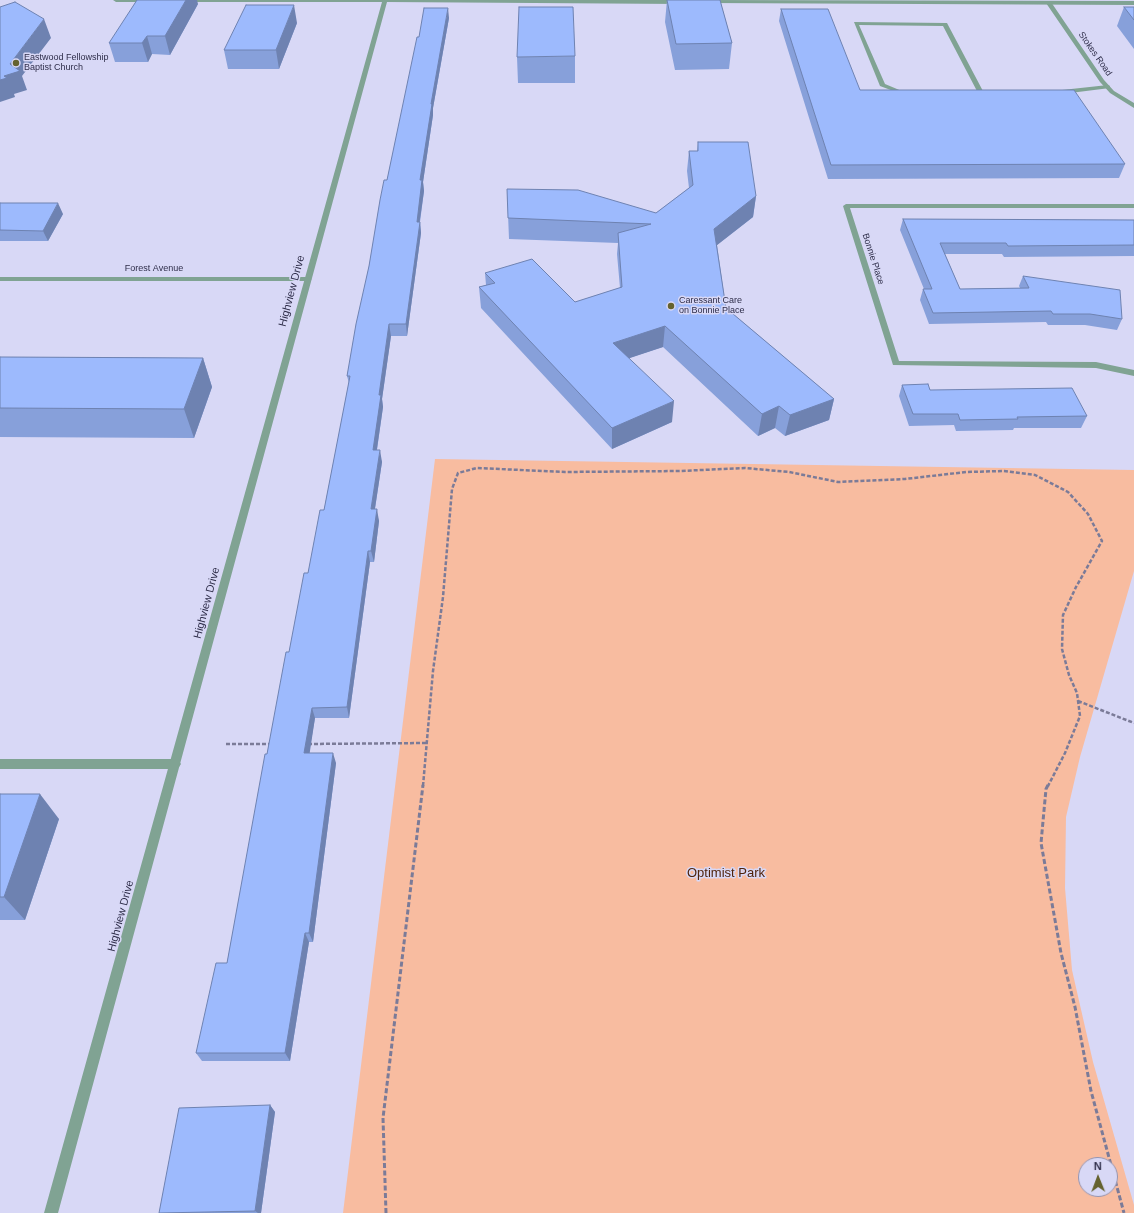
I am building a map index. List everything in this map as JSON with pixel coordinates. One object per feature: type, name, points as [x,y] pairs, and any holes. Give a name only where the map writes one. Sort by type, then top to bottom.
[{"type":"street","points":[[116,0],[155,0]]},
{"type":"street","points":[[178,0],[687,2]]},
{"type":"street","name":"Highview Drive","points":[[51,1213],[385,0]]},
{"type":"street","points":[[702,1],[1048,1],[1134,3]]},
{"type":"street","name":"Stokes Road","points":[[1048,1],[1108,87],[1134,106]]},
{"type":"street","points":[[910,94],[902,94],[882,85],[856,23],[945,24],[981,94]]},
{"type":"street","points":[[1057,92],[1108,87]]},
{"type":"street","points":[[973,94],[988,94]]},
{"type":"street","name":"Bonnie Place","points":[[1134,206],[846,206],[896,363],[1096,365],[1134,373]]},
{"type":"street","name":"Forest Avenue","points":[[0,279],[308,279]]},
{"type":"street","points":[[0,764],[175,764]]},
{"type":"path","points":[[386,1213],[383,1118],[420,818],[433,671],[443,597],[452,489],[458,473],[477,468],[565,472],[680,471],[745,468],[789,472],[838,482],[905,480],[966,472],[1004,471],[1035,475],[1068,492],[1088,514],[1102,541],[1076,587],[1063,615],[1062,649],[1069,675],[1077,693],[1080,716],[1066,753],[1046,789],[1041,843],[1061,953],[1074,1007],[1091,1091],[1124,1213]]},
{"type":"path","points":[[1078,701],[1134,723]]},
{"type":"path","points":[[303,744],[427,743]]},
{"type":"path","points":[[226,744],[272,744]]},
{"type":"green space","name":"Optimist Park","points":[[435,459],[1134,470],[1134,571],[1080,757],[1066,817],[1065,888],[1072,970],[1093,1062],[1134,1205],[1134,1213],[343,1213]]},
{"type":"building","points":[[137,0],[186,0],[165,36],[147,36],[142,43],[109,43]]},
{"type":"building","points":[[667,0],[720,0],[732,43],[676,44]]},
{"type":"building","points":[[15,2],[44,19],[10,64],[20,71],[4,76],[7,78],[0,80],[0,7]]},
{"type":"building","points":[[246,5],[294,5],[276,50],[224,50]]},
{"type":"building","points":[[519,7],[573,7],[575,56],[517,57]]},
{"type":"building","points":[[1124,7],[1134,7],[1134,20]]},
{"type":"building","points":[[424,8],[448,8],[431,104],[420,180],[422,180],[417,222],[420,222],[406,324],[389,324],[373,450],[380,450],[371,509],[377,509],[371,551],[368,551],[347,707],[312,708],[304,753],[333,753],[309,933],[305,933],[285,1053],[196,1053],[216,963],[227,963],[265,754],[267,754],[286,652],[289,652],[304,573],[308,573],[320,510],[324,510],[350,376],[347,376],[356,324],[369,266],[380,200],[384,180],[387,180],[417,37],[419,37]]},
{"type":"building","points":[[781,9],[828,9],[860,90],[1074,90],[1125,164],[831,165]]},
{"type":"building","name":"Caressant Care on Bonnie Place","points":[[698,142],[748,142],[756,196],[714,229],[726,308],[834,399],[790,415],[779,406],[762,414],[665,326],[613,343],[674,401],[612,428],[479,287],[495,283],[485,273],[532,259],[575,302],[622,287],[618,233],[651,224],[508,218],[507,189],[578,190],[656,213],[693,185],[689,151],[698,151]]},
{"type":"building","points":[[0,203],[58,203],[43,231],[0,230]]},
{"type":"building","points":[[903,219],[1134,220],[1134,245],[1008,246],[1006,243],[940,243],[960,289],[1029,288],[1023,276],[1120,290],[1122,319],[1090,314],[1053,314],[1051,311],[933,313],[923,289],[932,289]]},
{"type":"building","points":[[0,357],[203,358],[184,409],[0,408]]},
{"type":"building","points":[[928,384],[930,390],[1072,388],[1087,416],[1017,417],[1018,419],[960,420],[958,414],[913,414],[902,385]]},
{"type":"building","points":[[0,794],[40,794],[4,897],[0,897]]},
{"type":"building","points":[[270,1105],[255,1211],[159,1213],[179,1108]]},
{"type":"place","name":"Eastwood Fellowship Baptist Church","points":[[16,63]]},
{"type":"place","name":"Caressant Care on Bonnie Place","points":[[671,306]]}]
